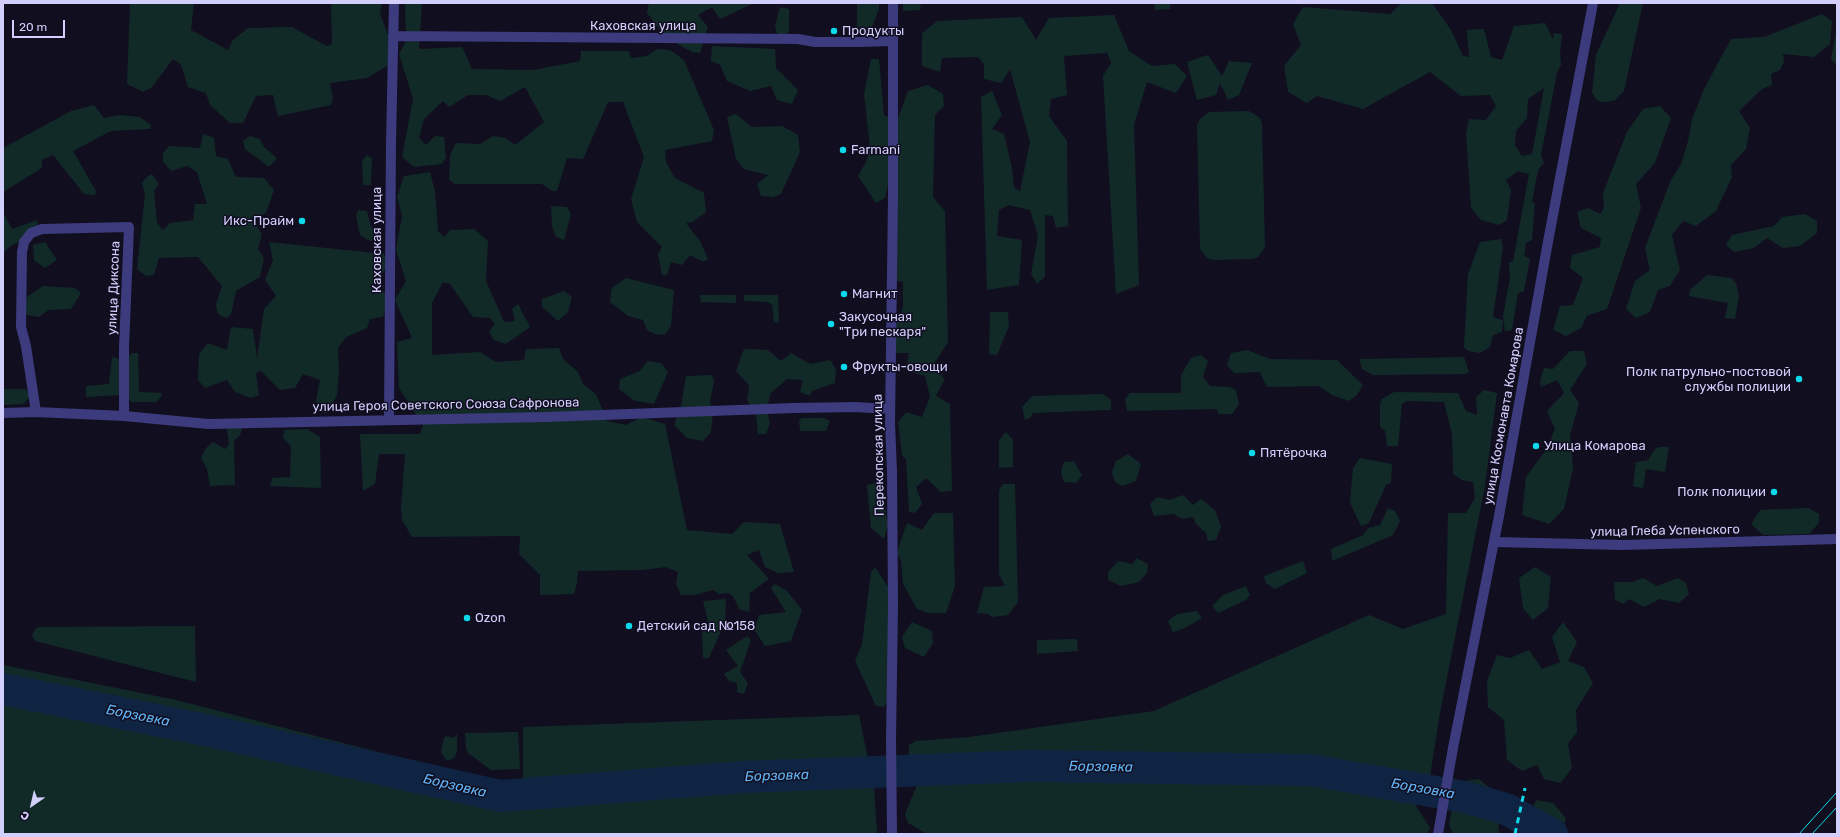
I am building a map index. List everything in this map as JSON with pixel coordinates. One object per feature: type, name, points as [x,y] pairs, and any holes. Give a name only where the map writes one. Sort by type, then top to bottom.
[{"type":"street","name":"Каховская улица","points":[[389,419],[394,3]]},
{"type":"street","name":"Перекопская улица","points":[[892,834],[891,738],[893,607],[890,409],[894,41],[893,3]]},
{"type":"street","name":"улица Космонавта Комарова","points":[[1438,834],[1494,542],[1593,3]]},
{"type":"street","name":"Каховская улица","points":[[393,36],[798,39],[815,42],[894,41]]},
{"type":"street","name":"улица Диксона","points":[[36,412],[26,346],[21,327],[22,252],[24,242],[31,233],[42,229],[129,227],[124,347],[124,416]]},
{"type":"street","name":"улица Героя Советского Союза Сафронова","points":[[3,413],[36,412],[124,416],[208,424],[389,419],[546,417],[794,408],[855,407],[890,409]]},
{"type":"street","name":"улица Глеба Успенского","points":[[1494,542],[1623,546],[1837,540]]},
{"type":"green space","points":[[130,3],[194,3],[191,30],[228,50],[233,40],[248,28],[292,27],[327,46],[332,44],[331,3],[382,3],[380,14],[391,42],[389,65],[367,78],[330,83],[333,98],[331,105],[278,116],[273,95],[256,96],[243,123],[230,123],[210,105],[206,93],[188,87],[181,65],[173,59],[152,87],[143,92],[127,84]]},
{"type":"green space","points":[[405,3],[422,3],[419,49],[462,47],[472,69],[533,70],[580,61],[581,51],[629,51],[631,58],[647,56],[657,49],[670,50],[684,60],[714,130],[712,141],[665,150],[666,162],[675,178],[704,193],[706,212],[693,222],[686,223],[700,241],[708,259],[703,262],[690,255],[682,265],[671,262],[667,275],[662,275],[658,254],[662,247],[637,222],[631,199],[644,157],[623,102],[608,102],[583,159],[567,158],[557,191],[552,191],[542,184],[455,184],[449,180],[450,155],[456,143],[480,144],[493,136],[506,138],[515,145],[544,122],[525,87],[500,101],[486,95],[468,95],[449,107],[443,101],[424,119],[419,138],[426,145],[435,136],[444,137],[446,157],[442,164],[414,167],[402,157],[413,99],[399,54],[406,41]]},
{"type":"green space","points":[[649,3],[754,3],[720,19],[712,7],[698,15],[708,27],[700,53],[692,52],[665,37],[647,13]]},
{"type":"green space","points":[[857,3],[879,3],[879,9],[869,34],[857,32]]},
{"type":"green space","points":[[903,3],[921,3],[920,10],[903,11]]},
{"type":"green space","points":[[1154,3],[1170,3],[1170,9],[1155,10]]},
{"type":"green space","points":[[1402,3],[1432,3],[1451,30],[1463,56],[1469,57],[1467,30],[1484,29],[1491,57],[1502,60],[1514,26],[1545,23],[1553,39],[1554,33],[1562,34],[1560,54],[1561,65],[1557,73],[1541,155],[1544,163],[1538,170],[1532,202],[1535,203],[1532,240],[1526,243],[1524,256],[1530,259],[1524,291],[1518,293],[1512,330],[1505,331],[1503,316],[1510,278],[1509,263],[1513,261],[1529,174],[1518,171],[1506,180],[1511,190],[1507,220],[1499,225],[1481,220],[1471,208],[1466,133],[1469,119],[1486,120],[1496,106],[1490,95],[1461,96],[1430,72],[1363,109],[1317,96],[1307,103],[1288,92],[1284,66],[1301,45],[1293,24],[1303,7],[1390,14]],"holes":[[[1544,88],[1532,154],[1522,156],[1515,145],[1516,131],[1527,118],[1528,99]]]},
{"type":"green space","points":[[1620,3],[1643,3],[1624,91],[1615,100],[1601,102],[1596,99],[1592,93],[1596,55]]},
{"type":"green space","points":[[780,7],[789,9],[789,32],[779,40],[775,26]]},
{"type":"green space","points":[[1822,14],[1832,21],[1830,44],[1814,57],[1783,54],[1784,62],[1780,70],[1771,74],[1772,85],[1762,89],[1739,111],[1750,128],[1746,149],[1731,165],[1732,177],[1716,211],[1696,226],[1683,221],[1672,235],[1680,270],[1670,286],[1658,290],[1650,312],[1636,318],[1626,309],[1635,281],[1650,270],[1645,248],[1670,182],[1681,164],[1688,141],[1692,119],[1704,89],[1731,39],[1764,37]]},
{"type":"green space","points":[[1114,15],[1129,51],[1152,66],[1175,64],[1187,76],[1176,93],[1147,82],[1134,125],[1139,285],[1116,294],[1103,76],[1111,63],[1107,53],[1064,56],[1067,95],[1051,99],[1049,116],[1067,141],[1068,226],[1056,228],[1053,216],[1045,215],[1045,277],[1037,284],[1031,274],[1038,236],[1030,210],[1009,205],[999,210],[997,236],[1022,240],[1019,285],[987,290],[981,97],[992,91],[1002,115],[992,129],[1004,134],[1012,168],[1014,188],[1020,191],[1030,142],[1010,69],[1001,83],[984,79],[984,64],[978,57],[942,58],[940,72],[922,66],[922,33],[937,21],[1022,17],[1036,40],[1049,18]]},
{"type":"green space","points":[[1837,28],[1837,65],[1831,59]]},
{"type":"green space","points":[[712,46],[775,49],[776,68],[798,90],[792,104],[777,100],[771,86],[750,91],[727,81],[720,65],[711,61]]},
{"type":"green space","points":[[1208,55],[1222,76],[1229,61],[1252,63],[1239,95],[1228,100],[1220,83],[1216,95],[1197,100],[1187,62]]},
{"type":"green space","points":[[871,59],[879,59],[884,115],[897,121],[908,91],[928,85],[943,94],[944,106],[935,115],[933,197],[945,211],[948,342],[932,367],[945,379],[936,396],[950,404],[952,491],[941,492],[926,478],[916,487],[922,504],[915,513],[909,512],[906,459],[902,455],[898,422],[906,412],[922,417],[930,397],[925,376],[914,373],[907,365],[909,353],[896,353],[895,328],[903,307],[903,282],[897,281],[891,171],[885,198],[876,203],[858,176],[867,160],[870,146],[864,94]]},
{"type":"green space","points":[[94,105],[104,118],[119,115],[140,117],[151,125],[150,129],[111,131],[73,151],[96,191],[95,195],[84,194],[53,155],[42,160],[42,168],[3,192],[3,148],[71,111]]},
{"type":"green space","points":[[1660,106],[1671,118],[1655,163],[1636,184],[1641,208],[1607,309],[1587,316],[1581,328],[1566,336],[1553,330],[1560,306],[1573,305],[1583,278],[1570,268],[1572,255],[1600,247],[1601,238],[1581,228],[1577,212],[1588,208],[1600,214],[1604,208],[1603,193],[1627,132],[1643,109]]},
{"type":"green space","points":[[1249,111],[1260,118],[1262,124],[1265,247],[1258,257],[1253,259],[1213,260],[1207,258],[1200,249],[1197,125],[1200,119],[1209,112]]},
{"type":"green space","points":[[736,114],[752,127],[782,126],[798,135],[800,152],[781,194],[773,197],[761,196],[757,184],[768,175],[744,169],[736,159],[727,117]]},
{"type":"green space","points":[[203,134],[214,138],[216,156],[228,159],[236,177],[264,178],[274,190],[266,213],[252,219],[262,234],[258,249],[264,258],[260,277],[236,291],[231,314],[227,318],[221,316],[217,312],[216,304],[222,286],[198,257],[159,258],[154,275],[146,276],[137,269],[145,194],[142,183],[147,177],[152,174],[159,184],[154,191],[157,223],[163,230],[170,223],[193,220],[195,204],[207,204],[197,172],[187,166],[171,171],[163,162],[163,153],[169,146],[200,148]]},
{"type":"green space","points":[[250,136],[260,139],[264,147],[277,158],[269,167],[245,149],[243,141]]},
{"type":"green space","points":[[367,155],[372,158],[371,185],[363,185],[362,161]]},
{"type":"green space","points":[[430,172],[435,191],[438,231],[444,237],[450,230],[474,229],[488,241],[486,281],[504,322],[515,321],[512,309],[518,304],[530,327],[506,344],[494,340],[489,332],[495,324],[490,318],[473,317],[450,284],[443,282],[432,303],[432,355],[480,352],[496,362],[524,360],[526,349],[559,348],[563,359],[578,372],[583,384],[596,394],[607,421],[626,425],[642,417],[665,424],[687,530],[732,534],[744,522],[780,524],[794,572],[778,573],[765,567],[759,550],[747,555],[769,579],[750,593],[749,612],[739,609],[733,596],[728,593],[719,594],[713,590],[695,595],[681,595],[676,584],[678,572],[665,567],[643,570],[578,571],[574,594],[540,595],[540,575],[519,554],[520,536],[412,537],[402,520],[401,507],[405,454],[379,454],[375,484],[363,491],[360,434],[420,434],[423,425],[399,388],[397,342],[412,338],[395,300],[406,281],[396,250],[402,216],[397,197],[404,176]]},
{"type":"green space","points":[[551,206],[567,207],[571,214],[564,240],[556,237],[552,226]]},
{"type":"green space","points":[[358,210],[367,211],[371,227],[381,231],[383,238],[370,241],[360,235],[356,216]]},
{"type":"green space","points":[[3,212],[12,229],[37,220],[39,234],[10,246],[3,254]]},
{"type":"green space","points":[[1805,214],[1817,221],[1817,233],[1800,246],[1783,248],[1767,238],[1754,248],[1734,252],[1726,245],[1732,235],[1774,226],[1782,217]]},
{"type":"green space","points":[[1501,239],[1503,247],[1493,317],[1503,320],[1502,332],[1493,335],[1490,347],[1480,353],[1468,351],[1464,347],[1468,274],[1480,242]]},
{"type":"green space","points":[[45,242],[57,260],[45,268],[34,260],[33,245]]},
{"type":"green space","points":[[269,242],[384,254],[388,265],[377,282],[389,300],[383,317],[370,319],[367,328],[346,337],[338,348],[339,372],[337,395],[327,413],[321,412],[316,401],[320,380],[303,374],[295,388],[280,390],[261,371],[256,373],[259,395],[251,398],[235,392],[227,380],[205,388],[198,380],[199,354],[208,343],[227,350],[231,327],[253,329],[257,358],[264,309],[276,296],[265,280],[273,260]]},
{"type":"green space","points":[[1707,275],[1731,278],[1736,283],[1739,296],[1735,319],[1725,318],[1728,303],[1689,296],[1690,290]]},
{"type":"green space","points":[[626,278],[674,290],[671,325],[666,334],[657,335],[647,330],[643,320],[628,316],[610,302],[612,288]]},
{"type":"green space","points":[[43,286],[75,288],[81,293],[71,309],[48,310],[39,317],[27,315],[22,307],[27,297]]},
{"type":"green space","points":[[564,291],[572,297],[568,312],[558,321],[542,307],[542,299]]},
{"type":"green space","points":[[700,295],[736,295],[736,303],[701,302]]},
{"type":"green space","points":[[744,295],[778,295],[779,323],[774,322],[772,304],[767,302],[744,301]]},
{"type":"green space","points":[[990,312],[1008,312],[1009,326],[997,355],[989,354]]},
{"type":"green space","points":[[744,349],[768,350],[781,361],[791,353],[810,364],[830,360],[836,369],[835,383],[812,391],[810,396],[800,392],[803,380],[787,379],[770,394],[767,411],[770,423],[766,434],[758,434],[756,415],[747,400],[749,385],[736,371]]},
{"type":"green space","points":[[1247,350],[1270,359],[1337,360],[1363,385],[1357,395],[1349,401],[1332,395],[1319,386],[1267,387],[1260,372],[1234,373],[1227,365],[1231,353]]},
{"type":"green space","points":[[1570,351],[1584,351],[1587,364],[1570,390],[1579,403],[1570,435],[1573,468],[1564,509],[1549,524],[1522,515],[1526,477],[1546,450],[1555,429],[1547,411],[1564,393],[1557,380],[1541,387],[1540,381],[1544,368],[1553,369]]},
{"type":"green space","points":[[132,353],[138,353],[139,392],[162,393],[161,397],[156,402],[131,402],[127,395],[127,358]]},
{"type":"green space","points":[[1201,355],[1208,361],[1203,377],[1210,386],[1230,387],[1236,390],[1239,404],[1232,414],[1219,414],[1217,409],[1127,411],[1125,399],[1130,393],[1181,393],[1181,375],[1191,358]]},
{"type":"green space","points":[[112,357],[118,358],[123,367],[121,395],[86,397],[86,386],[109,384]]},
{"type":"green space","points":[[1464,357],[1469,372],[1465,374],[1373,375],[1362,369],[1359,359]]},
{"type":"green space","points":[[647,361],[661,363],[668,372],[654,404],[635,401],[619,389],[620,379],[640,371]]},
{"type":"green space","points":[[712,375],[714,381],[710,402],[713,412],[711,432],[703,441],[687,438],[674,425],[681,406],[686,376]]},
{"type":"green space","points":[[3,389],[24,389],[33,394],[23,404],[3,405]]},
{"type":"green space","points":[[1484,390],[1497,393],[1485,486],[1440,713],[1430,776],[1418,780],[1411,798],[1430,828],[1427,834],[927,834],[908,823],[905,814],[921,775],[914,762],[908,766],[909,745],[916,741],[969,737],[1154,711],[1369,615],[1403,629],[1446,614],[1448,513],[1466,513],[1475,498],[1473,482],[1462,480],[1453,474],[1452,434],[1444,402],[1407,401],[1402,404],[1398,446],[1387,446],[1385,431],[1380,427],[1380,404],[1382,399],[1394,392],[1458,393],[1466,411],[1477,415],[1476,397]]},
{"type":"green space","points":[[1103,394],[1111,400],[1111,410],[1033,413],[1030,418],[1025,420],[1022,407],[1032,396]]},
{"type":"green space","points":[[802,418],[824,418],[830,421],[826,431],[800,431],[799,420]]},
{"type":"green space","points":[[234,423],[242,429],[240,435],[234,441],[235,485],[210,486],[207,469],[201,458],[206,448],[213,442],[225,449],[229,444],[227,429]]},
{"type":"green space","points":[[307,429],[320,437],[321,488],[270,486],[272,478],[290,477],[291,446],[283,438],[284,430]]},
{"type":"green space","points":[[1006,432],[1013,440],[1013,467],[999,468],[999,440]]},
{"type":"green space","points":[[1659,447],[1669,447],[1665,472],[1646,469],[1643,488],[1633,486],[1636,462],[1648,460],[1654,450]]},
{"type":"green space","points":[[1128,454],[1141,464],[1136,481],[1122,486],[1115,482],[1112,472],[1116,461]]},
{"type":"green space","points":[[1360,458],[1392,464],[1391,483],[1386,485],[1369,523],[1361,526],[1350,503],[1353,468]]},
{"type":"green space","points":[[1074,461],[1082,475],[1076,483],[1064,482],[1061,472],[1064,462]]},
{"type":"green space","points":[[880,482],[888,525],[884,539],[871,528],[867,485]]},
{"type":"green space","points":[[1003,484],[1015,484],[1018,602],[1008,615],[992,617],[988,614],[977,613],[984,587],[1005,586],[999,574],[999,490]]},
{"type":"green space","points":[[1183,495],[1193,505],[1201,499],[1215,510],[1221,527],[1216,540],[1208,541],[1206,533],[1196,524],[1193,517],[1183,519],[1173,514],[1154,516],[1150,504],[1157,497],[1170,500]]},
{"type":"green space","points":[[1388,508],[1395,511],[1400,521],[1393,535],[1332,561],[1331,549],[1363,535],[1368,528],[1380,525]]},
{"type":"green space","points":[[1808,508],[1819,514],[1819,523],[1809,534],[1763,535],[1751,524],[1760,510]]},
{"type":"green space","points":[[934,513],[953,513],[955,586],[946,613],[929,613],[917,609],[903,584],[901,561],[897,552],[907,523],[922,530]]},
{"type":"green space","points":[[1136,558],[1148,564],[1147,573],[1139,582],[1121,586],[1108,580],[1108,572],[1118,561],[1133,564]]},
{"type":"green space","points":[[1303,561],[1307,573],[1275,589],[1266,583],[1264,576]]},
{"type":"green space","points":[[875,567],[888,587],[888,700],[884,707],[876,706],[855,661],[862,644],[871,572]]},
{"type":"green space","points":[[1535,567],[1551,577],[1548,608],[1533,620],[1523,608],[1519,578]]},
{"type":"green space","points":[[1643,578],[1657,586],[1678,578],[1686,583],[1689,594],[1679,603],[1660,599],[1644,607],[1629,599],[1624,604],[1615,600],[1614,582],[1633,582]]},
{"type":"green space","points":[[775,584],[787,591],[802,610],[791,641],[765,646],[754,629],[759,615],[786,612],[771,588]]},
{"type":"green space","points":[[1246,586],[1250,595],[1246,600],[1218,613],[1212,606],[1223,595]]},
{"type":"green space","points":[[726,599],[725,622],[709,658],[703,658],[702,631],[708,622],[703,601]]},
{"type":"green space","points":[[1197,611],[1202,618],[1185,628],[1173,632],[1168,621],[1177,614]]},
{"type":"green space","points":[[912,622],[932,631],[933,643],[924,657],[905,648],[902,637]]},
{"type":"green space","points":[[1563,622],[1577,642],[1568,661],[1584,667],[1593,683],[1576,710],[1577,732],[1568,744],[1572,768],[1561,783],[1544,779],[1537,765],[1522,771],[1507,760],[1504,720],[1488,707],[1487,681],[1497,655],[1510,658],[1529,650],[1542,669],[1560,662],[1552,637]]},
{"type":"green space","points":[[195,626],[196,682],[35,641],[32,635],[36,628],[40,627]]},
{"type":"green space","points":[[747,636],[751,640],[740,672],[748,683],[744,694],[737,692],[737,683],[729,681],[724,674],[738,666],[726,650]]},
{"type":"green space","points":[[1077,639],[1078,651],[1037,654],[1037,640]]},
{"type":"green space","points":[[3,665],[176,700],[495,782],[523,780],[523,727],[859,715],[869,764],[869,787],[874,786],[877,834],[3,834]]},
{"type":"green space","points":[[518,732],[520,769],[491,770],[468,753],[466,748],[465,733]]},
{"type":"green space","points":[[457,734],[457,750],[455,757],[450,760],[446,760],[441,752],[444,738],[446,736],[453,738]]},
{"type":"green space","points":[[1479,779],[1497,794],[1499,834],[1453,834],[1449,825],[1457,782]]},
{"type":"green space","points":[[1536,800],[1553,803],[1566,818],[1561,834],[1535,834],[1527,824]]},
{"type":"waterway","name":"Борзовка","points":[[3,689],[210,731],[501,796],[744,777],[1029,766],[1310,770],[1465,797],[1506,809],[1552,834]]},
{"type":"tram line","points":[[1799,834],[1837,792]]},
{"type":"tram line","points":[[1812,834],[1837,807]]},
{"type":"railway","points":[[1515,834],[1525,788]]},
{"type":"place","name":"Продукты","points":[[834,31]]},
{"type":"place","name":"Farmani","points":[[843,150]]},
{"type":"place","name":"Икс-Прайм","points":[[302,221]]},
{"type":"place","name":"Магнит","points":[[844,294]]},
{"type":"place","name":"Закусочная \"Три пескаря\"","points":[[831,324]]},
{"type":"place","name":"Фрукты-овощи","points":[[844,367]]},
{"type":"place","name":"Полк патрульно-постовой службы полиции","points":[[1799,379]]},
{"type":"place","name":"Улица Комарова","points":[[1536,446]]},
{"type":"place","name":"Пятёрочка","points":[[1252,453]]},
{"type":"place","name":"Полк полиции","points":[[1774,492]]},
{"type":"place","name":"Ozon","points":[[467,618]]},
{"type":"place","name":"Детский сад №158","points":[[629,626]]}]
